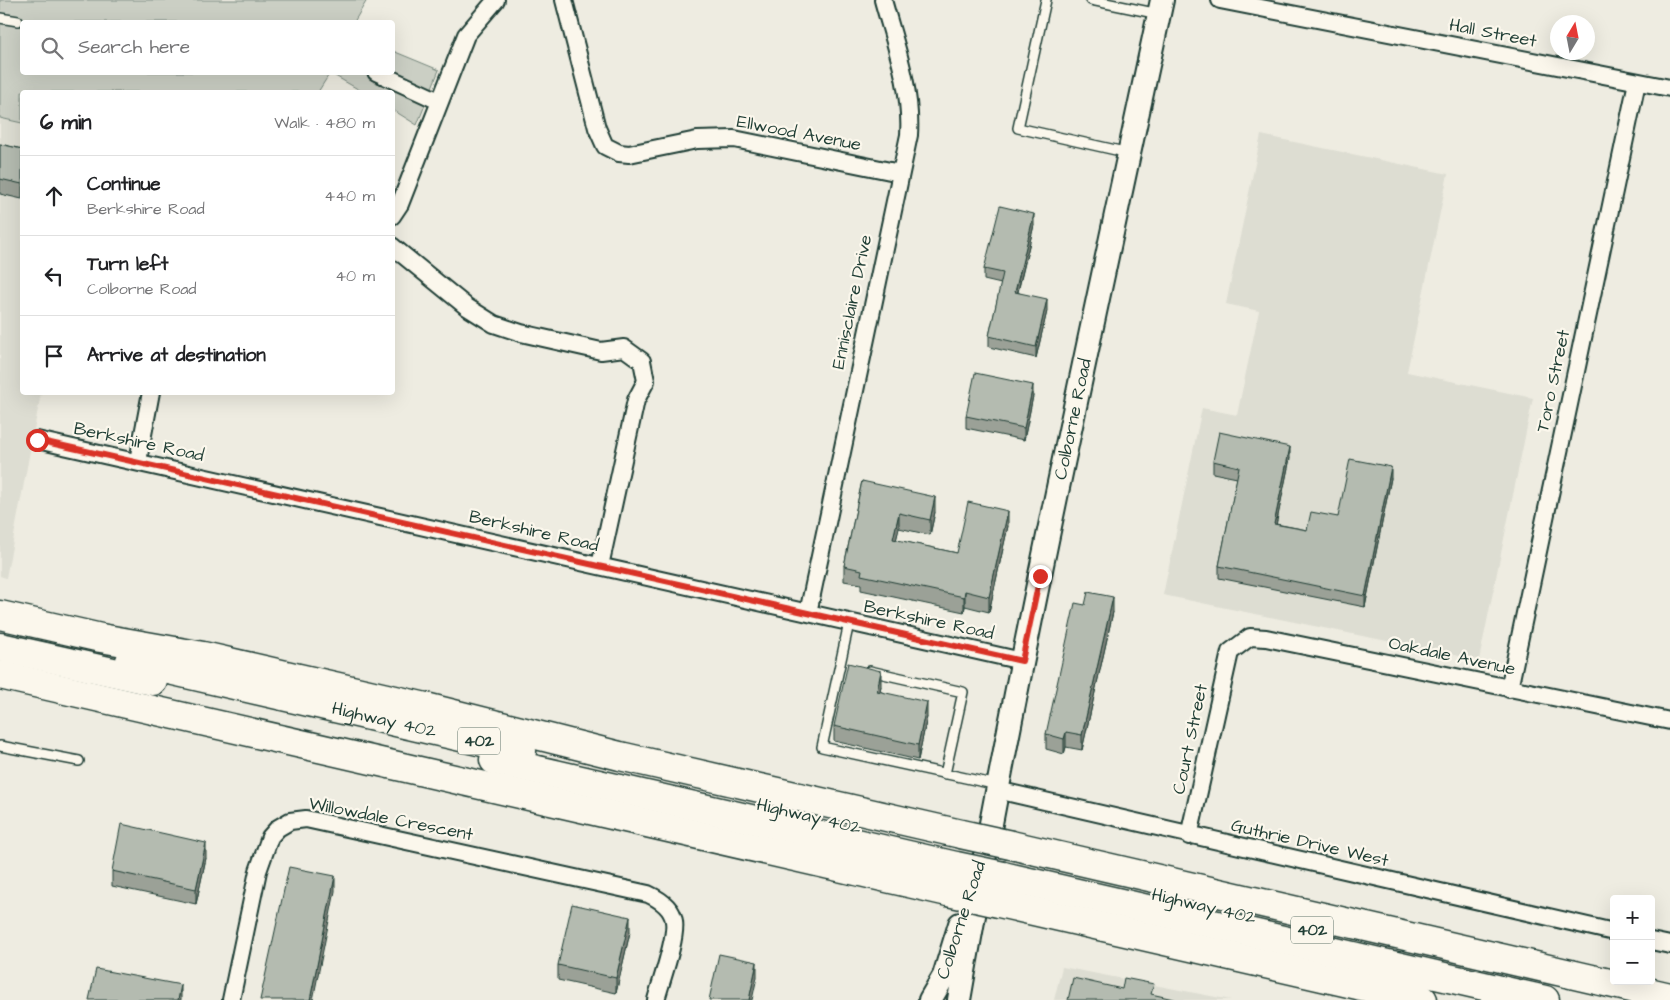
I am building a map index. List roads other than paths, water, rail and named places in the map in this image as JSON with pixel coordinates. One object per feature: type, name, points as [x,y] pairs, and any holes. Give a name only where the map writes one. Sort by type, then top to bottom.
[{"type":"highway","points":[[0,598],[203,656]]},
{"type":"highway","points":[[0,615],[101,638],[203,656],[426,707],[620,756],[958,850]]},
{"type":"highway","name":"Highway 402","points":[[0,631],[958,850],[1002,855],[1618,1000]]},
{"type":"highway","points":[[0,646],[958,850]]},
{"type":"highway","name":"402","points":[[0,675],[276,740],[1423,1000]]},
{"type":"highway","points":[[0,689],[89,709],[276,740]]},
{"type":"highway","points":[[1002,855],[1670,997]]},
{"type":"highway","points":[[1002,855],[1545,1000]]},
{"type":"street","points":[[395,212],[400,204],[466,35],[496,0]]},
{"type":"street","name":"Ellwood Avenue","points":[[564,0],[597,128],[605,146],[612,150],[629,154],[697,140],[734,139],[900,173]]},
{"type":"street","name":"Ennisclaire Drive","points":[[808,613],[908,135],[909,112],[905,86],[883,0]]},
{"type":"street","name":"Hall Street","points":[[1220,0],[1670,88]]},
{"type":"street","name":"Colborne Road","points":[[944,998],[1002,855],[998,788],[1022,661],[1160,7]]},
{"type":"street","points":[[383,75],[439,101]]},
{"type":"street","name":"Toro Street","points":[[1509,689],[1637,82]]},
{"type":"street","points":[[395,248],[468,307],[494,324],[521,333],[600,351],[624,348],[637,355],[642,361],[646,381],[636,400],[600,566]]},
{"type":"street","points":[[138,461],[150,395]]},
{"type":"street","name":"Berkshire Road","points":[[37,440],[138,461],[1022,661]]},
{"type":"street","name":"Oakdale Avenue","points":[[1230,652],[1250,638],[1266,638],[1670,721]]},
{"type":"street","name":"Court Street","points":[[1189,836],[1230,652]]},
{"type":"street","name":"Guthrie Drive West","points":[[998,788],[1189,836],[1610,931]]},
{"type":"street","name":"Willowdale Crescent","points":[[231,1000],[264,851],[270,837],[278,828],[290,820],[306,819],[648,894],[661,900],[674,920],[673,936],[656,1000]]},
{"type":"street","name":"Colborne Road","points":[[944,998],[944,976],[949,962],[1002,855]]},
{"type":"street","points":[[1655,942],[1670,945]]},
{"type":"lane","points":[[1046,0],[1018,128],[1130,153]]},
{"type":"lane","points":[[1091,0],[1160,7]]},
{"type":"lane","points":[[0,18],[18,21]]},
{"type":"lane","points":[[849,623],[850,666],[822,747],[945,774],[998,788]]},
{"type":"lane","points":[[850,666],[962,692],[945,774]]},
{"type":"lane","points":[[0,746],[79,762]]}]
